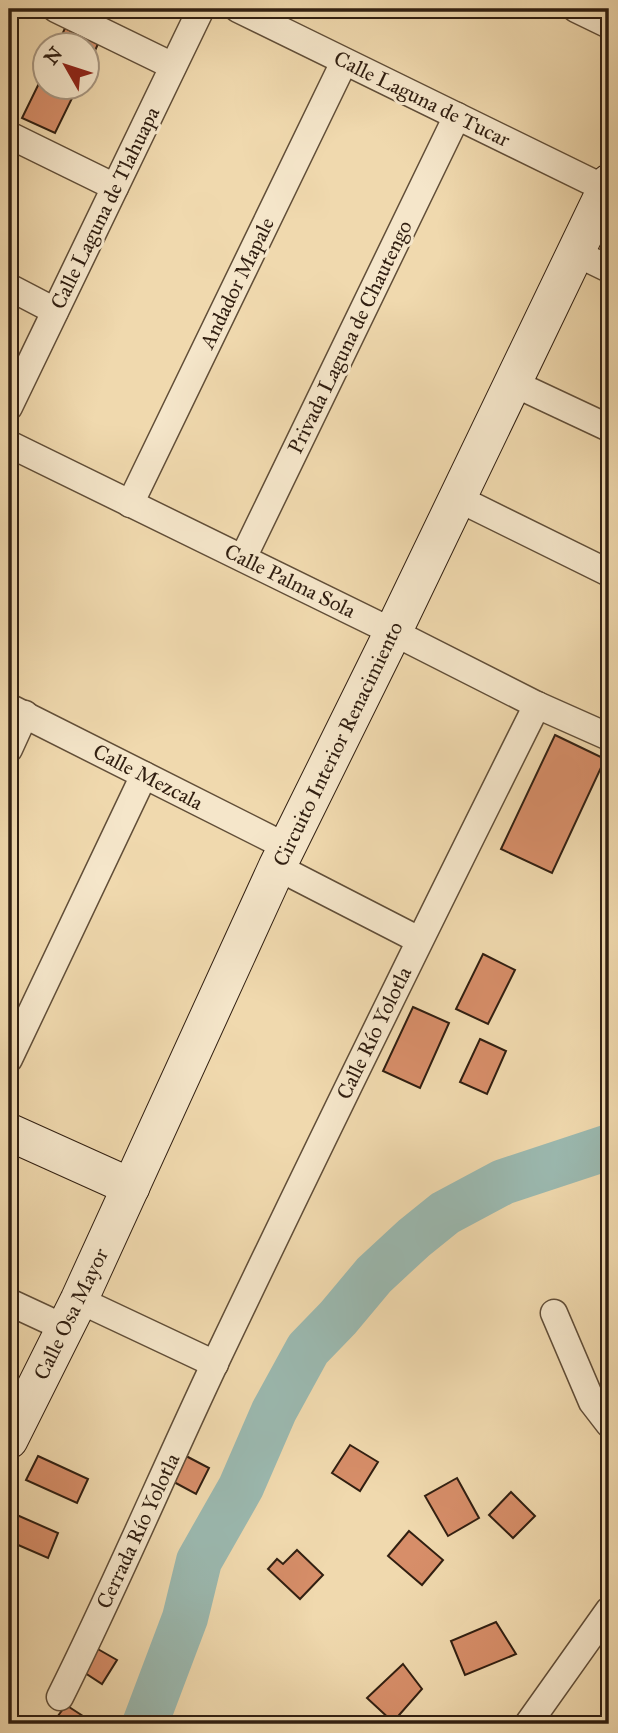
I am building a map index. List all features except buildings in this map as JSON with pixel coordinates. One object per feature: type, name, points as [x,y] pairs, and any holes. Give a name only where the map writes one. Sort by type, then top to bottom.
[{"type":"main road","name":"Circuito Interior Renacimiento","points":[[131,1186],[282,857],[608,186]]},
{"type":"main road","points":[[9,1132],[131,1186]]},
{"type":"main road","name":"Calle Osa Mayor","points":[[9,1440],[72,1314],[131,1186]]},
{"type":"street","points":[[56,9],[173,65]]},
{"type":"street","name":"Calle Laguna de Tlahuapa","points":[[9,407],[201,9]]},
{"type":"street","name":"Calle Laguna de Tucar","points":[[238,9],[608,186]]},
{"type":"street","points":[[576,9],[609,25]]},
{"type":"street","name":"Andador Mapale","points":[[130,503],[344,62]]},
{"type":"street","name":"Privada Laguna de Chautengo","points":[[243,558],[457,116]]},
{"type":"street","points":[[9,135],[115,187]]},
{"type":"street","points":[[576,253],[609,269]]},
{"type":"street","points":[[9,287],[55,311]]},
{"type":"street","points":[[513,383],[609,428]]},
{"type":"street","name":"Calle Palma Sola","points":[[9,444],[537,705],[609,737]]},
{"type":"street","points":[[457,498],[609,573]]},
{"type":"street","name":"Calle Río Yolotla","points":[[215,1364],[419,940],[537,705]]},
{"type":"street","points":[[9,749],[17,710]]},
{"type":"street","name":"Calle Mezcala","points":[[17,710],[144,775],[419,940]]},
{"type":"street","points":[[9,1059],[144,775]]},
{"type":"street","points":[[9,1302],[72,1314],[215,1364]]},
{"type":"street","points":[[554,1314],[592,1402],[609,1424]]},
{"type":"street","name":"Cerrada Río Yolotla","points":[[60,1697],[215,1364]]},
{"type":"street","points":[[528,1724],[609,1610]]},
{"type":"waterway","points":[[145,1724],[185,1618],[199,1561],[241,1487],[274,1411],[308,1349],[374,1275],[445,1213],[503,1182],[609,1147]]}]
